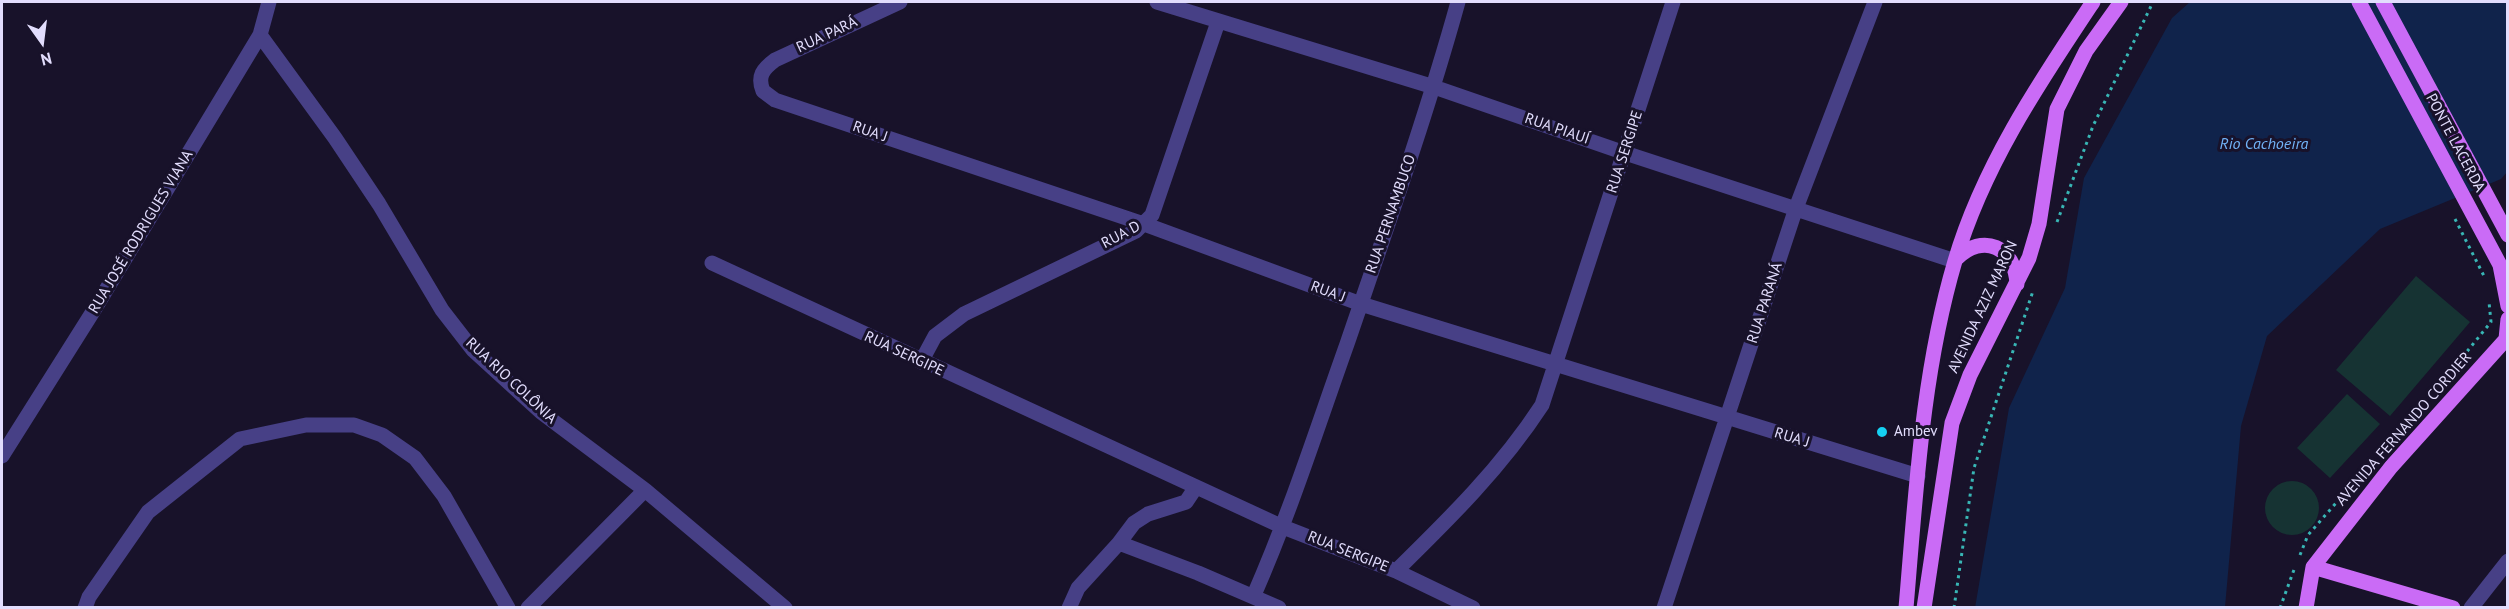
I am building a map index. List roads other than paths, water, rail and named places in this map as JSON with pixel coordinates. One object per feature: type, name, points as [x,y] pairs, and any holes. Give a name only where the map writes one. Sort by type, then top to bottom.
[{"type":"main road","name":"AVENIDA AZIZ MARON","points":[[1906,608],[1931,367],[1955,261],[1982,191],[2025,104],[2093,2]]},
{"type":"main road","name":"AVENIDA AZIZ MARON","points":[[1924,608],[1952,423],[1970,375],[2029,258],[2039,224],[2050,141],[2057,109],[2086,51],[2121,2]]},
{"type":"main road","name":"PONTE LACERDA","points":[[2359,2],[2500,265],[2508,306]]},
{"type":"main road","name":"PONTE LACERDA","points":[[2384,2],[2508,235]]},
{"type":"main road","points":[[1955,261],[1964,251],[1976,246],[1989,245],[2002,250],[2011,259],[2017,271],[2017,284]]},
{"type":"main road","points":[[2507,338],[2508,319]]},
{"type":"main road","name":"AVENIDA FERNANDO CORDIER","points":[[2306,608],[2313,567],[2391,467],[2507,338]]},
{"type":"main road","points":[[2313,567],[2453,608]]},
{"type":"street","name":"RUA JOSÉ RODRIGUES VIANA","points":[[2,456],[94,310],[260,35],[268,2]]},
{"type":"street","name":"RUA PARÁ","points":[[760,76],[765,68],[775,60],[900,2]]},
{"type":"street","name":"RUA PIAUÍ","points":[[1157,2],[1434,87],[1625,153],[1955,261]]},
{"type":"street","name":"RUA PERNAMBUCO","points":[[1254,595],[1283,526],[1361,304],[1434,87],[1458,2]]},
{"type":"street","name":"RUA SERGIPE","points":[[712,263],[921,362],[1196,487],[1283,526],[1396,571],[1462,505],[1520,439],[1542,405],[1557,365],[1673,2]]},
{"type":"street","name":"RUA PARANÁ","points":[[1664,608],[1796,208],[1875,2]]},
{"type":"street","name":"RUA D","points":[[921,362],[934,336],[964,314],[1136,231],[1152,215],[1218,22]]},
{"type":"street","name":"RUA RIO COLÔNIA","points":[[260,35],[335,138],[379,204],[442,310],[473,350],[541,412],[645,490],[785,608]]},
{"type":"street","name":"RUA J","points":[[760,76],[763,91],[775,100],[1144,224],[1361,304],[1727,419],[1918,476]]},
{"type":"street","points":[[85,608],[89,597],[148,512],[240,440],[306,425],[354,425],[382,435],[415,458],[444,496],[508,608]]},
{"type":"street","points":[[1069,608],[1078,588],[1134,523],[1148,514],[1186,502],[1196,487]]},
{"type":"street","points":[[528,608],[645,490]]},
{"type":"street","points":[[1119,543],[1254,595],[1279,608]]},
{"type":"street","points":[[2471,608],[2508,561]]},
{"type":"street","points":[[1396,571],[1445,602],[1473,608]]},
{"type":"water","name":"Rio Cachoeira","points":[[2190,2],[2507,2],[2508,171],[2501,179],[2380,229],[2267,336],[2241,426],[2225,607],[1975,608],[2009,408],[2065,288],[2084,178],[2172,18]]},
{"type":"place","name":"Ambev","points":[[1882,432]]}]
